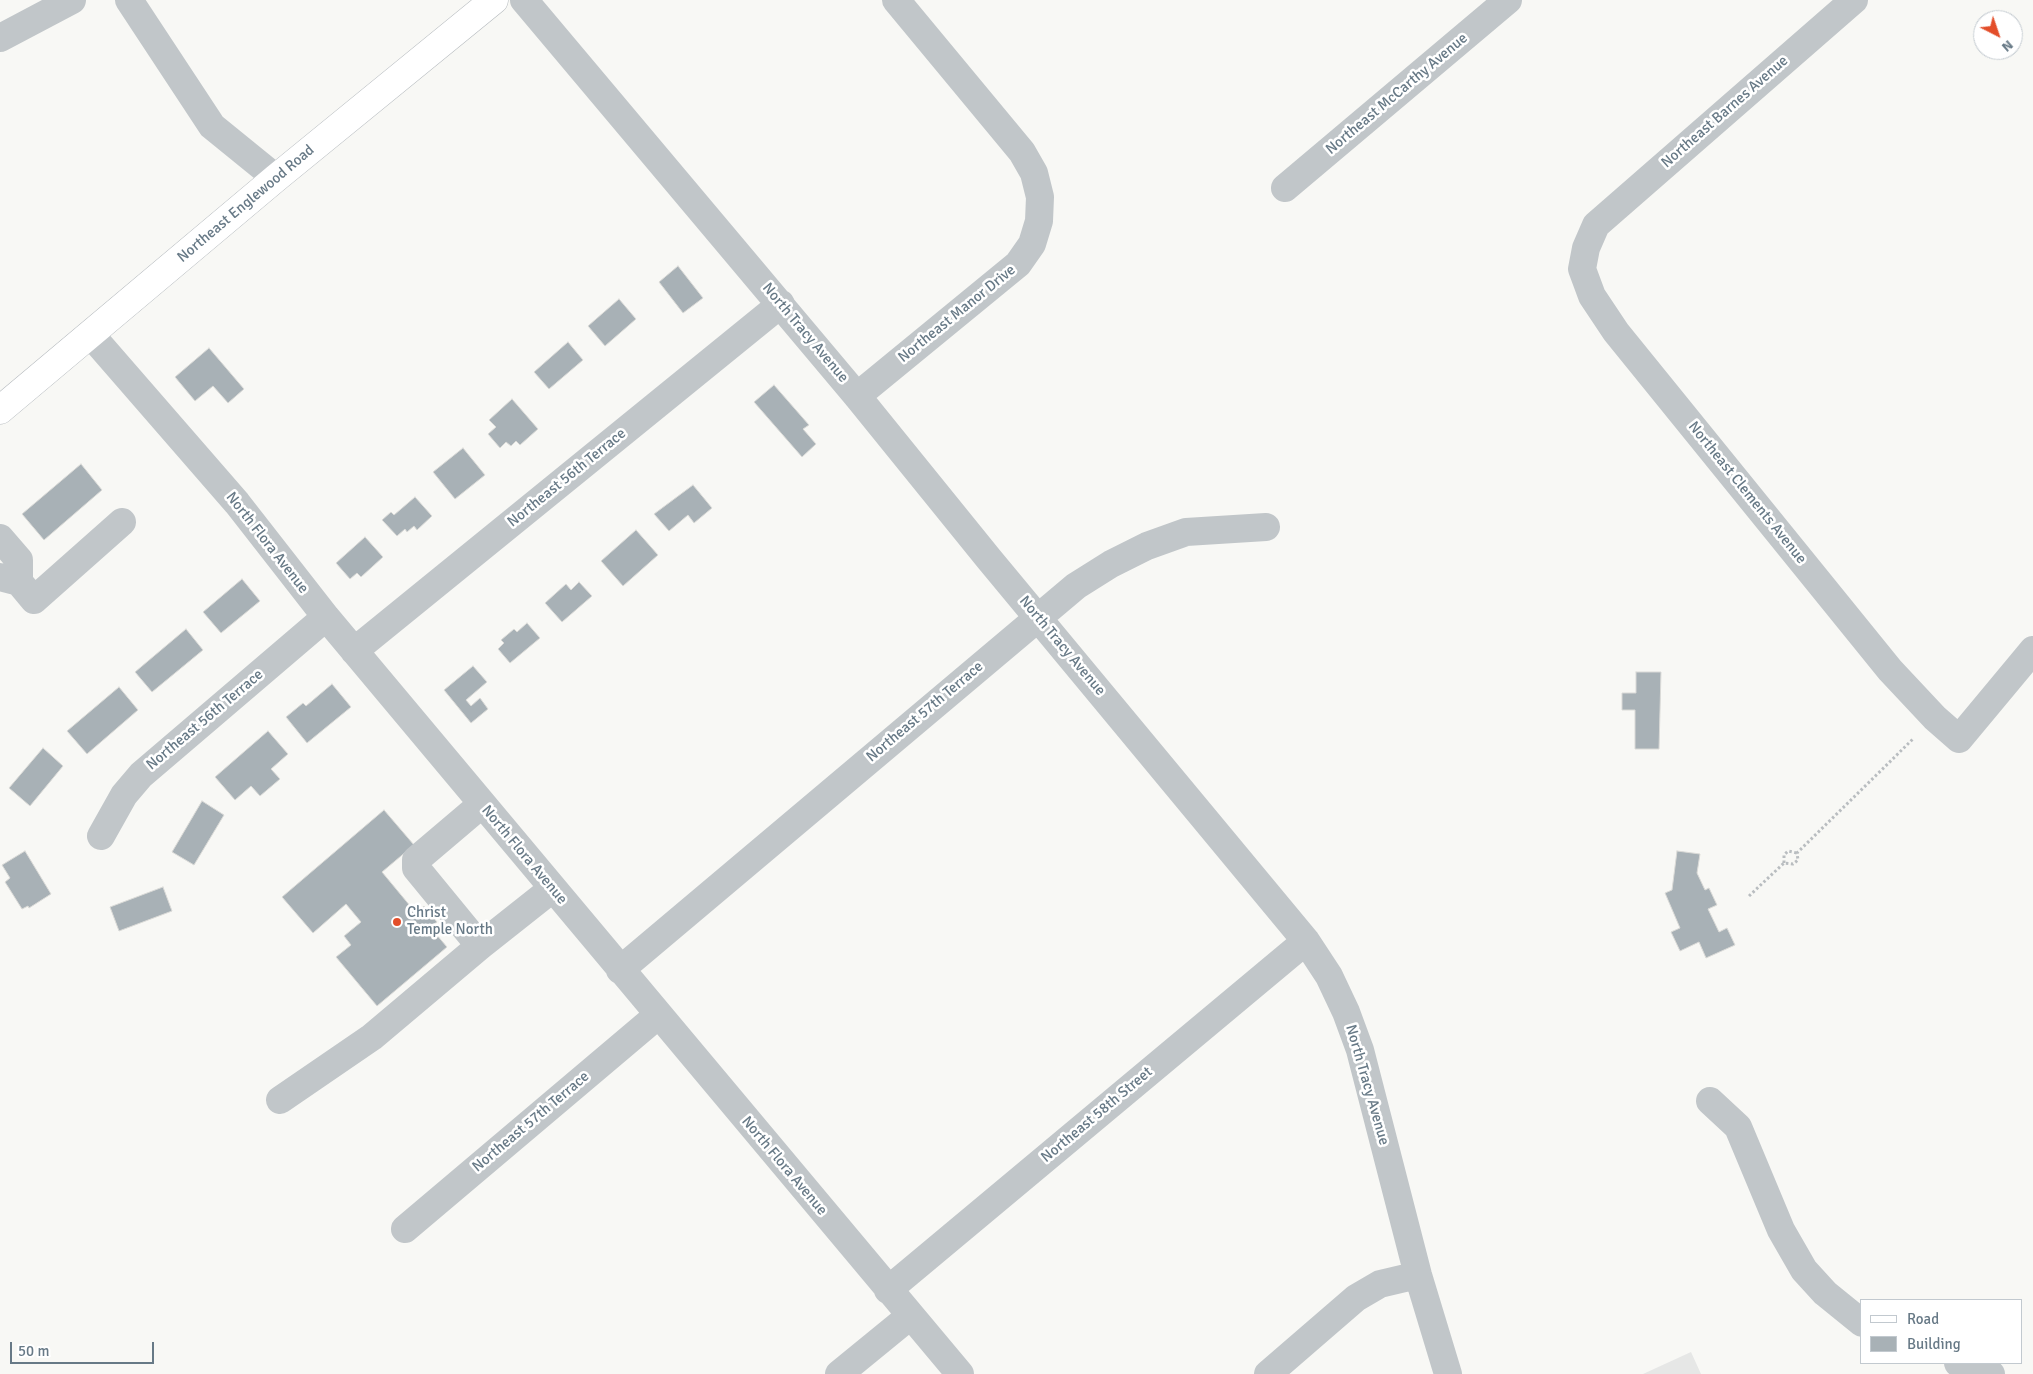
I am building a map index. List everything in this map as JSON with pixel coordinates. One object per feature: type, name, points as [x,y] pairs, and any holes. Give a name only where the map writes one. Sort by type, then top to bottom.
[{"type":"main road","name":"Northeast Englewood Road","points":[[0,410],[276,178],[494,0]]},
{"type":"street","points":[[0,38],[72,0]]},
{"type":"street","points":[[129,0],[212,126],[276,178]]},
{"type":"street","name":"North Tracy Avenue","points":[[524,0],[857,396],[1037,617],[1306,941],[1329,976],[1346,1012],[1360,1050],[1418,1275],[1448,1374]]},
{"type":"street","name":"Northeast Manor Drive","points":[[857,396],[1018,264],[1032,244],[1039,221],[1040,197],[1034,173],[1022,152],[896,0]]},
{"type":"street","name":"Northeast McCarthy Avenue","points":[[1285,188],[1508,0]]},
{"type":"street","name":"Northeast Barnes Avenue","points":[[1596,225],[1854,0]]},
{"type":"street","name":"Northeast Clements Avenue","points":[[1596,225],[1586,248],[1582,269],[1592,296],[1616,332],[1890,670],[1935,718],[1959,739],[2033,650]]},
{"type":"street","name":"Northeast 56th Terrace","points":[[354,651],[780,304]]},
{"type":"street","name":"North Flora Avenue","points":[[91,335],[237,503],[354,651],[657,1016],[960,1374]]},
{"type":"street","points":[[0,538],[18,560],[10,580],[34,600],[122,522]]},
{"type":"street","name":"Northeast 57th Terrace","points":[[620,970],[1076,586],[1111,564],[1147,546],[1186,532],[1266,528]]},
{"type":"street","name":"Northeast 56th Terrace","points":[[101,836],[124,795],[141,775],[326,617]]},
{"type":"street","points":[[480,946],[416,868],[416,860],[482,804]]},
{"type":"street","points":[[280,1100],[372,1036],[552,888]]},
{"type":"street","name":"Northeast 58th Street","points":[[888,1290],[1306,941]]},
{"type":"street","name":"Northeast 57th Terrace","points":[[405,1229],[657,1016]]},
{"type":"street","points":[[1710,1101],[1738,1127],[1781,1230],[1804,1270],[1825,1293],[1860,1321]]},
{"type":"street","points":[[1268,1374],[1356,1298],[1380,1284],[1418,1275]]},
{"type":"street","points":[[839,1374],[910,1316]]},
{"type":"street","points":[[1961,1364],[1991,1374]]},
{"type":"path","points":[[1797,853],[1914,738]]},
{"type":"path","points":[[1749,896],[1784,863],[1784,855],[1788,851],[1797,853]]},
{"type":"path","points":[[1784,863],[1793,864],[1798,860],[1797,853]]},
{"type":"shaded area","points":[[1691,1352],[1701,1374],[1643,1374]]},
{"type":"building","points":[[678,266],[703,298],[683,313],[659,282]]},
{"type":"building","points":[[619,299],[636,319],[605,346],[588,326]]},
{"type":"building","points":[[568,342],[583,360],[549,389],[534,372]]},
{"type":"building","points":[[209,348],[244,389],[228,403],[213,386],[195,401],[175,377]]},
{"type":"building","points":[[774,385],[809,425],[803,429],[816,444],[802,457],[754,402]]},
{"type":"building","points":[[512,399],[538,429],[520,445],[516,441],[511,446],[506,442],[500,448],[488,434],[496,427],[489,420]]},
{"type":"building","points":[[463,448],[485,475],[455,499],[433,472]]},
{"type":"building","points":[[81,464],[102,490],[44,540],[22,514]]},
{"type":"building","points":[[693,485],[712,508],[694,523],[688,515],[669,531],[654,514]]},
{"type":"building","points":[[415,497],[432,516],[417,530],[414,526],[407,532],[405,529],[397,536],[382,520],[391,512],[394,515]]},
{"type":"building","points":[[636,530],[658,555],[623,586],[601,561]]},
{"type":"building","points":[[365,537],[383,557],[361,577],[357,573],[350,579],[336,563]]},
{"type":"building","points":[[242,579],[260,601],[221,633],[203,612]]},
{"type":"building","points":[[579,582],[592,596],[562,622],[545,603],[566,584],[571,590]]},
{"type":"building","points":[[527,623],[540,638],[510,663],[498,649],[504,643],[501,640],[514,629],[517,632]]},
{"type":"building","points":[[186,629],[203,650],[152,692],[135,672]]},
{"type":"building","points":[[473,666],[487,682],[466,700],[471,706],[480,698],[488,709],[471,723],[444,690]]},
{"type":"building","points":[[1636,672],[1661,672],[1659,749],[1635,749],[1635,710],[1622,710],[1622,693],[1636,693]]},
{"type":"building","points":[[332,684],[351,707],[307,743],[286,717],[303,703],[306,706]]},
{"type":"building","points":[[119,687],[138,710],[87,754],[67,731]]},
{"type":"building","points":[[268,731],[288,754],[271,769],[280,779],[260,796],[251,786],[235,800],[215,777]]},
{"type":"building","points":[[43,748],[63,766],[30,806],[9,788]]},
{"type":"building","points":[[202,801],[224,815],[194,865],[172,852]]},
{"type":"building","points":[[384,810],[414,845],[382,872],[416,913],[424,906],[437,922],[430,927],[447,947],[377,1006],[336,957],[351,945],[344,936],[361,922],[346,904],[313,933],[282,897]]},
{"type":"building","points":[[25,851],[51,894],[29,908],[28,906],[22,909],[5,882],[10,878],[2,865]]},
{"type":"building","points":[[1677,851],[1700,854],[1697,873],[1705,890],[1709,888],[1717,905],[1708,909],[1719,932],[1727,928],[1735,945],[1706,958],[1699,942],[1680,951],[1671,932],[1680,928],[1665,893],[1672,890]]},
{"type":"building","points":[[163,887],[172,911],[119,931],[110,907]]},
{"type":"place","name":"Christ Temple North","points":[[397,922]]}]
